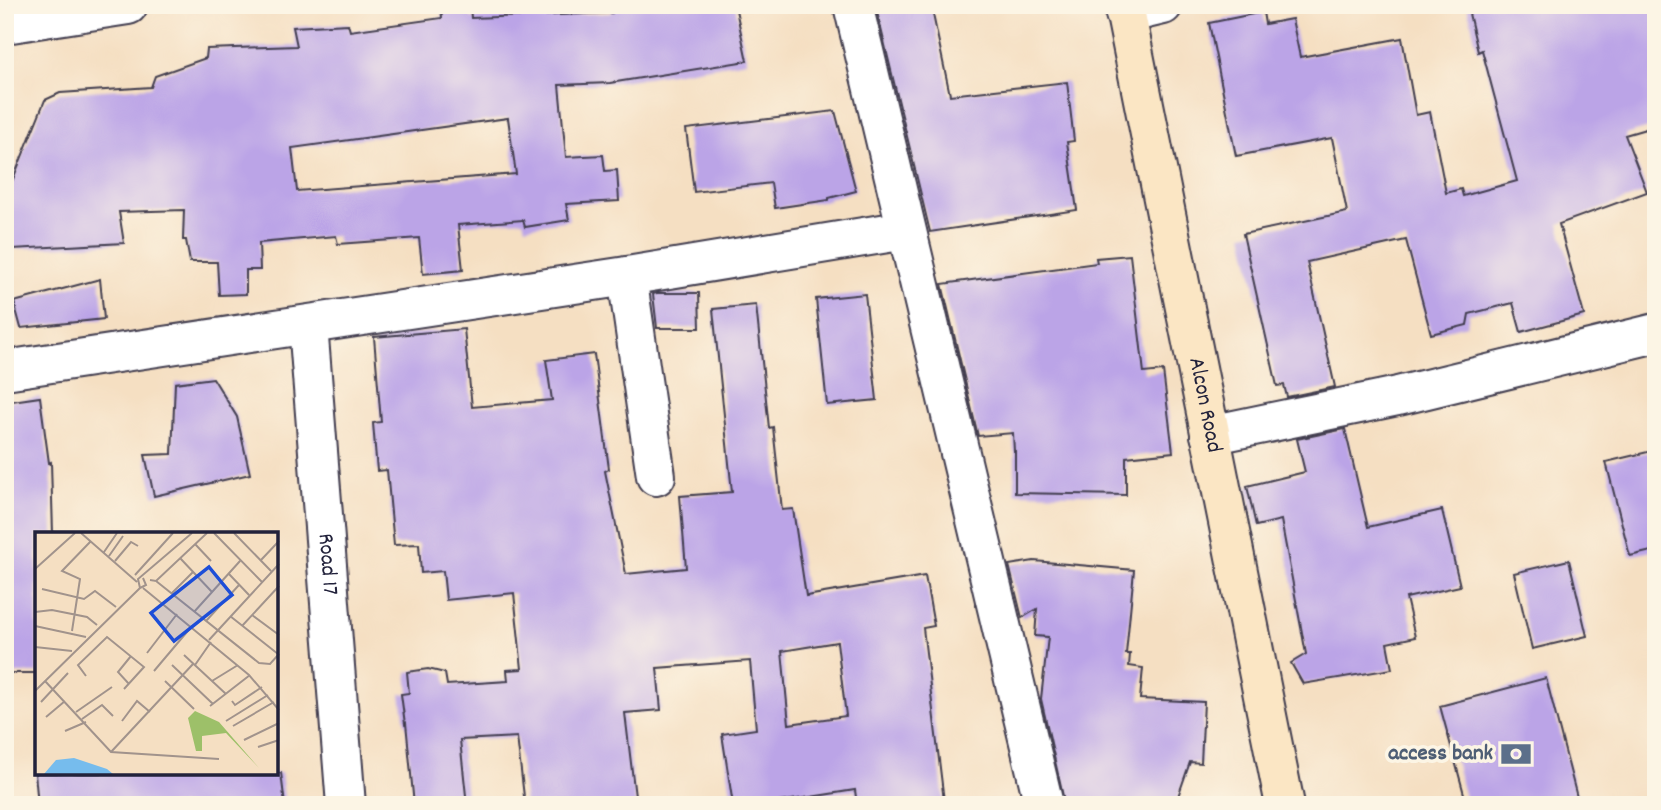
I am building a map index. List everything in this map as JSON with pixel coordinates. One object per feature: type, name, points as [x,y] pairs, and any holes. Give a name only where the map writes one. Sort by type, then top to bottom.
[{"type":"main road","name":"Alcon Road","points":[[1124,9],[1285,805]]},
{"type":"street","points":[[5,24],[128,5]]},
{"type":"street","points":[[853,5],[1044,805]]},
{"type":"street","points":[[1124,9],[1163,5]]},
{"type":"street","points":[[5,370],[627,276],[906,230]]},
{"type":"street","points":[[627,276],[656,476]]},
{"type":"street","name":"Road 17","points":[[308,325],[346,805]]},
{"type":"street","points":[[1210,435],[1398,396],[1656,333]]},
{"type":"building","points":[[441,5],[470,5],[471,18],[612,13],[611,5],[735,5],[747,61],[610,83],[559,85],[566,157],[603,155],[605,171],[617,170],[619,201],[566,204],[569,220],[525,227],[523,220],[458,225],[463,270],[423,274],[419,238],[338,244],[336,236],[259,243],[260,270],[246,270],[246,294],[219,295],[217,262],[190,262],[186,240],[183,240],[184,210],[119,212],[124,243],[12,249],[11,231],[5,231],[5,199],[45,100],[60,93],[151,87],[155,76],[206,58],[207,49],[297,46],[293,27],[348,24],[350,31],[442,18]],"holes":[[[508,118],[516,174],[297,191],[292,148]]]},
{"type":"building","points":[[907,5],[931,5],[950,95],[1067,82],[1074,141],[1067,142],[1077,210],[930,232],[877,12]]},
{"type":"building","points":[[1467,5],[1656,5],[1656,126],[1625,135],[1647,192],[1559,224],[1584,315],[1521,332],[1513,303],[1469,314],[1467,325],[1431,334],[1406,240],[1307,262],[1335,387],[1287,397],[1284,385],[1277,386],[1243,234],[1347,212],[1332,138],[1236,156],[1209,23],[1263,12],[1265,24],[1292,19],[1300,57],[1402,38],[1416,115],[1430,112],[1446,193],[1461,189],[1463,196],[1517,181],[1482,50],[1478,52]]},
{"type":"building","points":[[835,111],[856,191],[829,200],[775,208],[771,183],[694,192],[686,129]]},
{"type":"building","points":[[1130,255],[1144,373],[1163,371],[1173,452],[1126,457],[1126,495],[1015,493],[1013,433],[978,436],[942,284],[1097,263],[1096,258]]},
{"type":"building","points":[[100,279],[104,319],[21,328],[14,302]]},
{"type":"building","points":[[699,293],[700,328],[657,328],[653,294]]},
{"type":"building","points":[[865,294],[877,400],[827,405],[816,299]]},
{"type":"building","points":[[756,305],[769,428],[773,427],[782,510],[793,509],[806,596],[925,576],[934,626],[923,628],[944,801],[910,805],[857,805],[855,790],[760,805],[733,805],[722,734],[756,729],[750,661],[657,668],[661,710],[625,713],[636,805],[525,805],[517,737],[460,740],[467,805],[414,805],[401,694],[409,693],[407,672],[428,669],[445,673],[447,685],[508,681],[507,670],[522,669],[514,593],[446,600],[443,571],[421,573],[419,544],[394,545],[387,470],[377,471],[373,423],[381,422],[374,337],[464,329],[472,407],[552,400],[546,360],[594,354],[609,469],[605,471],[626,574],[686,568],[680,496],[732,492],[713,309]],"holes":[[[837,642],[846,716],[789,724],[782,651]]]},
{"type":"building","points":[[213,378],[237,417],[250,474],[154,496],[145,455],[172,454],[175,383]]},
{"type":"building","points":[[40,397],[49,463],[51,462],[53,532],[35,532],[35,673],[5,673],[5,402]]},
{"type":"building","points":[[1345,429],[1368,527],[1442,510],[1460,586],[1406,598],[1415,637],[1387,643],[1392,669],[1303,684],[1291,663],[1306,654],[1281,520],[1256,526],[1247,486],[1305,472],[1297,439]]},
{"type":"building","points":[[1656,450],[1656,550],[1630,556],[1606,462]]},
{"type":"building","points":[[1569,560],[1587,636],[1532,649],[1514,573]]},
{"type":"building","points":[[1034,561],[1134,570],[1126,654],[1130,654],[1129,666],[1143,668],[1140,699],[1204,702],[1201,763],[1190,762],[1175,805],[1065,805],[1041,699],[1048,637],[1035,636],[1037,609],[1022,618],[1009,565]]},
{"type":"building","points":[[1546,678],[1579,805],[1467,805],[1440,706]]},
{"type":"building","points":[[281,773],[285,805],[38,805],[35,775]]},
{"type":"place","name":"access bank","points":[[1516,754]]}]
